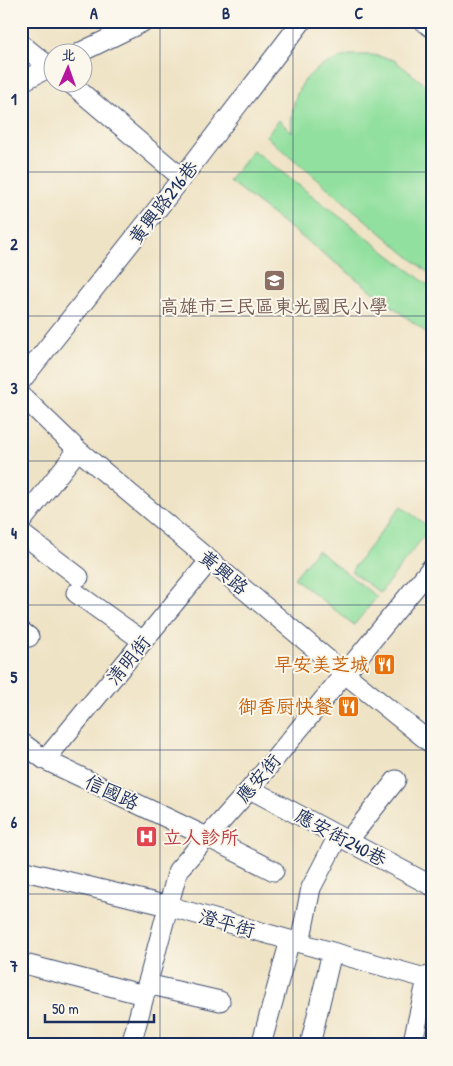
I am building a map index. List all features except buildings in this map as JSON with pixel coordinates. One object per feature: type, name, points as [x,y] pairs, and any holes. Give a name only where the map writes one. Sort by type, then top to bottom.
[{"type":"street","points":[[92,47],[145,21]]},
{"type":"street","name":"黃興路216巷","points":[[21,381],[182,178],[302,21]]},
{"type":"street","points":[[424,21],[432,28]]},
{"type":"street","points":[[21,44],[42,60]]},
{"type":"street","points":[[21,82],[42,72]]},
{"type":"street","points":[[81,92],[182,178]]},
{"type":"street","name":"黃興路","points":[[21,395],[78,450],[344,673],[432,744]]},
{"type":"street","points":[[21,522],[78,450]]},
{"type":"street","points":[[21,533],[143,641]]},
{"type":"street","name":"清明街","points":[[45,760],[210,560]]},
{"type":"street","name":"應安街","points":[[131,1045],[178,870],[250,789],[432,567]]},
{"type":"street","name":"信國路","points":[[21,742],[45,760],[274,871]]},
{"type":"street","points":[[261,1045],[311,888],[343,838],[396,780]]},
{"type":"street","name":"應安街240巷","points":[[250,789],[432,886]]},
{"type":"street","name":"澄平街","points":[[21,870],[168,906],[295,942],[430,977]]},
{"type":"street","points":[[310,1045],[332,952]]},
{"type":"street","points":[[21,963],[146,990],[220,1001]]},
{"type":"street","points":[[412,1045],[430,977]]},
{"type":"green space","points":[[349,55],[373,55],[394,60],[432,90],[432,276],[266,136],[279,120],[292,133],[295,100],[304,82],[319,67]]},
{"type":"green space","points":[[253,150],[432,288],[432,337],[229,181]]},
{"type":"green space","points":[[401,506],[430,528],[380,593],[351,571]]},
{"type":"green space","points":[[317,550],[377,597],[354,625],[294,578]]},
{"type":"place","name":"高雄市三民區東光國民小學","points":[[274,280]]},
{"type":"place","name":"早安美芝城","points":[[385,664]]},
{"type":"place","name":"御香厨快餐","points":[[349,706]]},
{"type":"place","name":"立人診所","points":[[147,837]]}]
